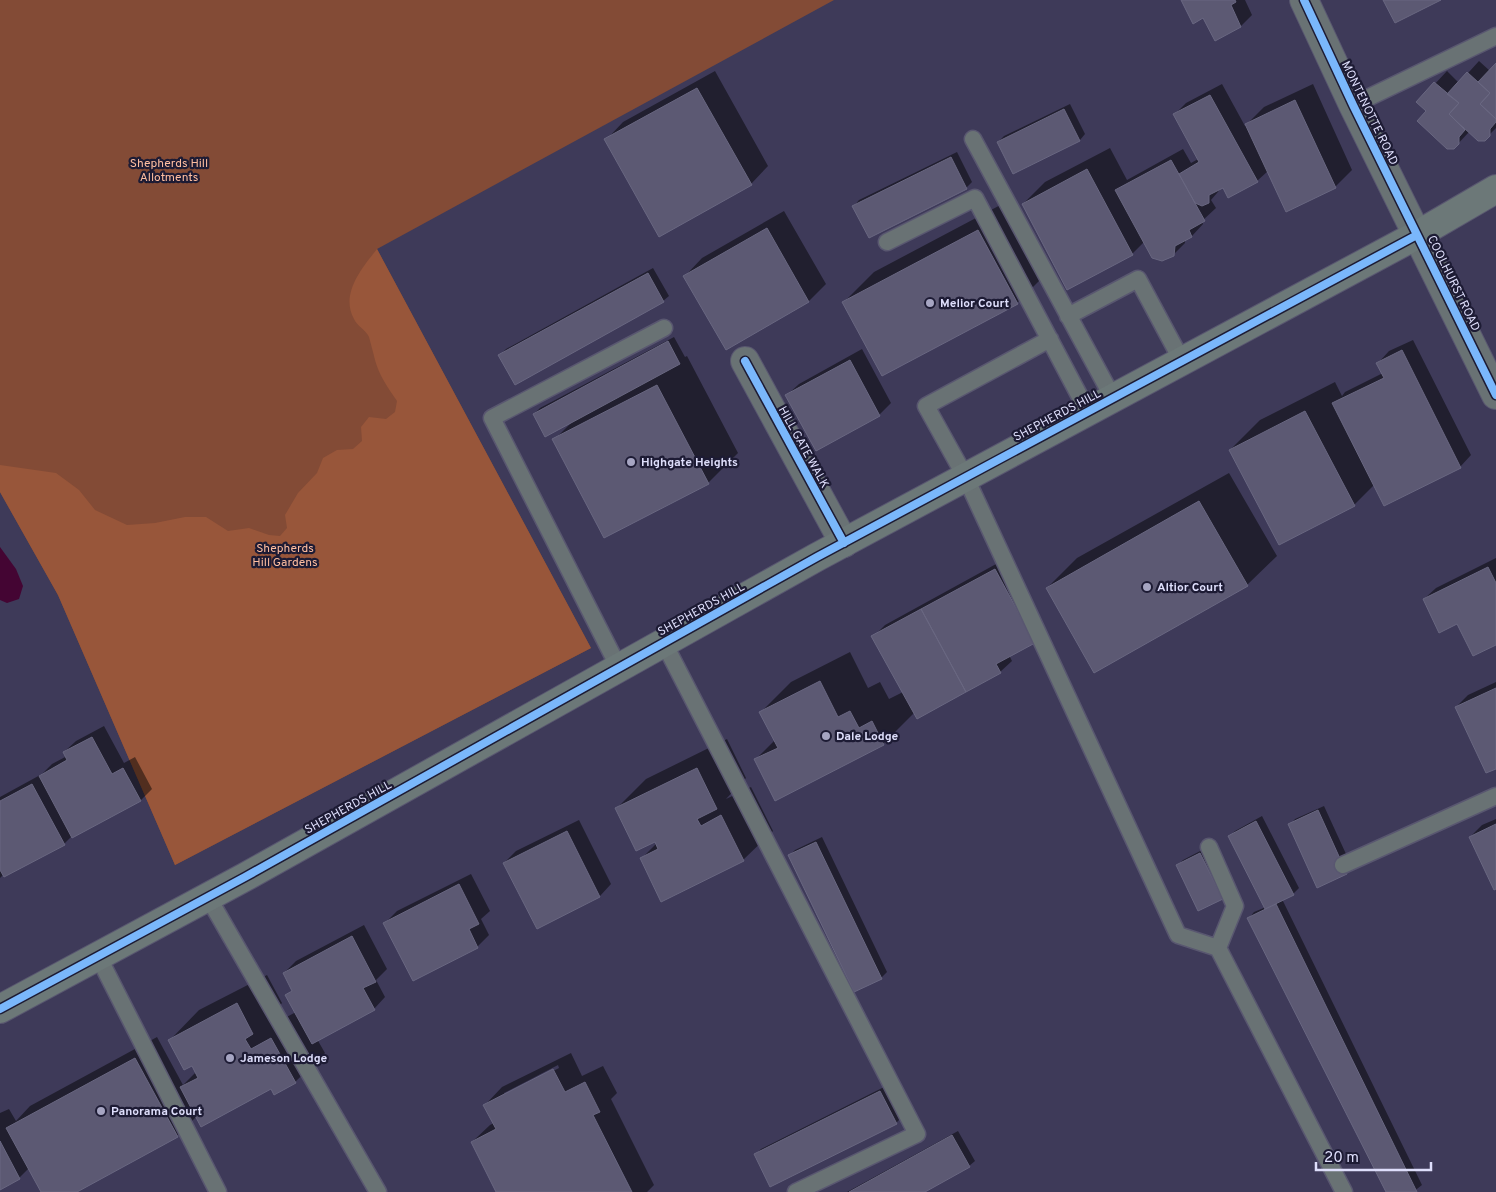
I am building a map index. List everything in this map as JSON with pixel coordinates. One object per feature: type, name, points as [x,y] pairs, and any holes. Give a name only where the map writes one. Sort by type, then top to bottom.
[{"type":"street","name":"MONTENOTTE ROAD","points":[[1304,0],[1353,105],[1418,235]]},
{"type":"street","name":"SHEPHERDS HILL","points":[[0,1009],[208,897],[844,543],[1418,235],[1496,189]]},
{"type":"street","name":"COOLHURST ROAD","points":[[1418,235],[1496,395]]},
{"type":"street","name":"HILL GATE WALK","points":[[745,361],[844,543]]},
{"type":"lane","points":[[1353,105],[1496,36]]},
{"type":"lane","points":[[973,139],[1113,398]]},
{"type":"lane","points":[[887,242],[975,198],[1088,412]]},
{"type":"lane","points":[[1068,316],[1138,279],[1182,361]]},
{"type":"lane","points":[[619,668],[492,418],[664,328]]},
{"type":"lane","points":[[1050,339],[926,406],[966,478],[1178,935],[1218,948],[1344,1192]]},
{"type":"lane","points":[[664,643],[917,1134],[796,1192]]},
{"type":"lane","points":[[1343,865],[1496,796]]},
{"type":"lane","points":[[1209,847],[1234,906],[1218,948]]},
{"type":"lane","points":[[208,897],[378,1192]]},
{"type":"lane","points":[[98,956],[218,1192]]},
{"type":"green space","name":"Shepherds Hill Allotments","points":[[0,0],[834,0],[377,249],[591,648],[175,865],[58,595],[0,492]]},
{"type":"green space","name":"Shepherds Hill Gardens","points":[[377,249],[591,648],[175,865],[58,595],[0,492],[0,465],[56,473],[79,490],[95,510],[127,525],[155,523],[185,517],[206,517],[228,531],[249,528],[269,535],[280,536],[287,528],[285,515],[298,493],[317,473],[323,458],[337,450],[353,449],[362,441],[361,427],[369,417],[386,419],[395,412],[397,401],[379,371],[369,337],[355,321],[350,310],[351,291],[359,273]]},
{"type":"shaded area","points":[[0,547],[16,569],[23,586],[19,599],[7,603],[0,600]]},
{"type":"building","points":[[1181,0],[1235,0],[1236,2],[1231,5],[1241,27],[1215,41],[1203,18],[1193,24]]},
{"type":"building","points":[[1383,0],[1441,0],[1395,23]]},
{"type":"building","points":[[1496,63],[1496,119],[1480,104],[1490,93],[1478,82]]},
{"type":"building","points":[[1467,72],[1490,93],[1480,104],[1496,119],[1496,122],[1490,129],[1490,136],[1485,141],[1478,141],[1449,114],[1459,103],[1447,94]]},
{"type":"building","points":[[1434,82],[1459,103],[1449,114],[1465,130],[1459,137],[1459,144],[1454,149],[1447,149],[1417,121],[1426,111],[1416,102]]},
{"type":"building","points":[[697,88],[752,185],[659,237],[604,139]]},
{"type":"building","points":[[1210,95],[1258,182],[1228,198],[1223,188],[1209,195],[1209,203],[1202,206],[1195,203],[1179,174],[1199,162],[1173,114]]},
{"type":"building","points":[[1295,100],[1336,188],[1286,212],[1245,124]]},
{"type":"building","points":[[1064,109],[1080,141],[1013,174],[997,142]]},
{"type":"building","points":[[951,157],[967,189],[869,238],[852,206]]},
{"type":"building","points":[[1171,160],[1205,221],[1189,230],[1192,237],[1175,246],[1174,256],[1162,261],[1152,258],[1115,190]]},
{"type":"building","points":[[1087,169],[1133,255],[1067,290],[1022,204]]},
{"type":"building","points":[[767,228],[809,302],[726,350],[683,276]]},
{"type":"building","name":"Melior Court","points":[[978,230],[1018,304],[882,376],[842,302]]},
{"type":"building","points":[[648,273],[664,302],[515,385],[498,355]]},
{"type":"building","points":[[668,341],[680,364],[545,437],[533,414]]},
{"type":"building","points":[[1402,350],[1461,468],[1384,506],[1332,403],[1384,378],[1376,363]]},
{"type":"building","points":[[850,360],[880,416],[816,451],[785,395]]},
{"type":"building","name":"Highgate Heights","points":[[657,385],[709,484],[604,538],[552,439]]},
{"type":"building","points":[[1305,411],[1355,506],[1279,545],[1229,450]]},
{"type":"building","name":"Altior Court","points":[[1199,501],[1248,586],[1094,673],[1046,588]]},
{"type":"building","points":[[1488,567],[1496,583],[1496,645],[1473,656],[1457,624],[1439,633],[1423,599]]},
{"type":"building","points":[[995,569],[1035,643],[996,664],[1001,673],[966,692],[921,609]]},
{"type":"building","points":[[921,609],[966,692],[917,719],[871,636]]},
{"type":"building","name":"Dale Lodge","points":[[820,681],[838,717],[850,711],[859,728],[872,721],[884,745],[775,801],[754,759],[778,748],[759,712]]},
{"type":"building","points":[[1496,688],[1496,769],[1486,773],[1455,707]]},
{"type":"building","points":[[92,737],[112,774],[123,768],[141,801],[72,838],[39,776],[67,760],[63,752]]},
{"type":"building","points":[[697,768],[717,809],[697,819],[701,826],[721,815],[744,861],[661,902],[640,858],[658,849],[655,842],[636,851],[615,808]]},
{"type":"building","points":[[32,784],[65,845],[4,877],[0,870],[0,801]]},
{"type":"building","points":[[1318,810],[1347,874],[1317,888],[1288,824]]},
{"type":"building","points":[[1256,821],[1294,895],[1265,909],[1228,836]]},
{"type":"building","points":[[1496,824],[1496,889],[1494,890],[1469,837]]},
{"type":"building","points":[[567,831],[600,897],[537,929],[503,863]]},
{"type":"building","points":[[816,842],[882,979],[854,992],[788,855]]},
{"type":"building","points":[[1200,853],[1223,899],[1198,911],[1176,865]]},
{"type":"building","points":[[459,884],[479,924],[469,929],[478,948],[413,981],[383,923]]},
{"type":"building","points":[[1276,904],[1417,1192],[1386,1192],[1247,918]]},
{"type":"building","points":[[352,936],[376,982],[363,988],[375,1010],[312,1044],[285,995],[292,991],[283,973]]},
{"type":"building","name":"Jameson Lodge","points":[[237,1003],[253,1034],[245,1039],[251,1049],[271,1038],[296,1083],[274,1095],[271,1089],[201,1127],[180,1087],[198,1078],[192,1066],[184,1070],[168,1040]]},
{"type":"building","name":"Panorama Court","points":[[135,1058],[178,1137],[77,1192],[41,1192],[6,1128]]},
{"type":"building","points":[[553,1069],[565,1092],[585,1082],[600,1112],[593,1115],[632,1192],[496,1192],[471,1142],[496,1129],[483,1105]]},
{"type":"building","points":[[880,1091],[897,1124],[770,1187],[754,1154]]},
{"type":"building","points":[[952,1135],[970,1167],[925,1192],[849,1192]]},
{"type":"building","points":[[0,1141],[20,1179],[0,1190]]},
{"type":"cycle path","points":[[1304,0],[1353,105],[1496,395]]},
{"type":"cycle path","points":[[0,1009],[245,877],[817,557],[1417,235]]},
{"type":"cycle path","points":[[745,361],[844,543]]},
{"type":"place","name":"Melior Court","points":[[930,303]]},
{"type":"place","name":"Highgate Heights","points":[[631,462]]},
{"type":"place","name":"Altior Court","points":[[1147,587]]},
{"type":"place","name":"Dale Lodge","points":[[826,736]]},
{"type":"place","name":"Jameson Lodge","points":[[230,1058]]},
{"type":"place","name":"Panorama Court","points":[[101,1111]]}]
